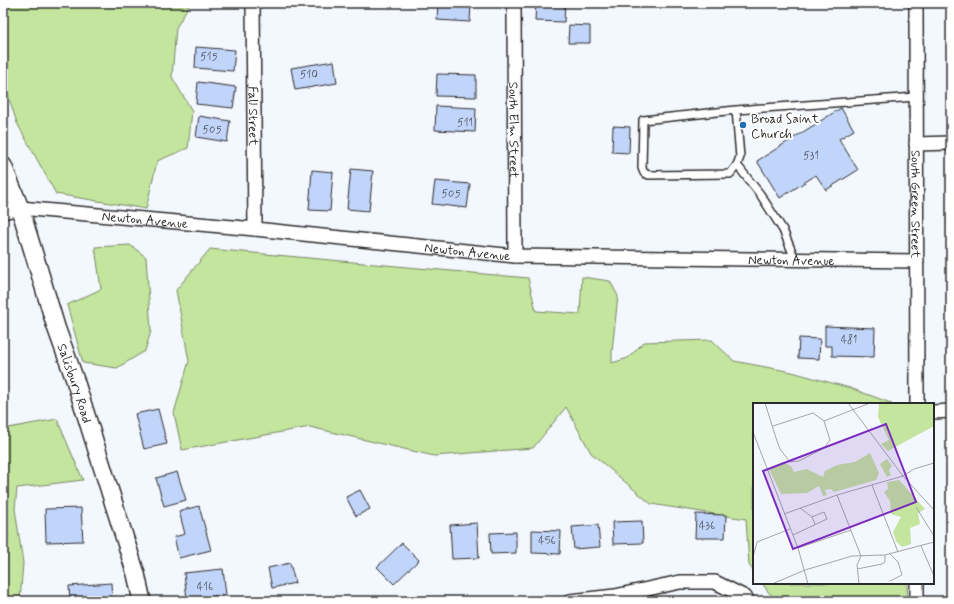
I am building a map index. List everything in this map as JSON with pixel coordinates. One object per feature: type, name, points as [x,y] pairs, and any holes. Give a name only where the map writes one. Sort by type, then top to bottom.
[{"type":"street","name":"Fall Street","points":[[253,3],[255,229]]},
{"type":"street","name":"South Elm Street","points":[[514,3],[515,256]]},
{"type":"street","name":"South Green Street","points":[[916,3],[917,403]]},
{"type":"street","points":[[916,144],[951,143]]},
{"type":"street","name":"Salisbury Road","points":[[3,166],[20,208],[56,327],[75,380],[136,574],[142,601]]},
{"type":"street","name":"Newton Avenue","points":[[3,212],[20,208],[255,229],[515,256],[917,261]]},
{"type":"street","points":[[934,412],[951,411]]},
{"type":"street","points":[[570,601],[615,596],[680,582],[714,582],[745,597],[748,601]]},
{"type":"street","points":[[917,584],[917,601]]},
{"type":"lane","points":[[736,110],[740,157],[737,165],[730,174],[649,175],[644,173],[642,168],[643,120],[736,110],[916,97]]},
{"type":"lane","points":[[737,165],[760,194],[783,230],[796,259]]},
{"type":"green space","points":[[3,3],[190,3],[176,28],[172,77],[192,111],[188,148],[157,161],[146,209],[56,194],[17,123],[3,80]]},
{"type":"green space","points":[[130,245],[146,257],[151,331],[145,351],[117,368],[83,363],[67,305],[101,289],[95,247]]},
{"type":"green space","points":[[210,249],[528,278],[536,311],[580,314],[582,277],[610,281],[618,296],[612,363],[628,358],[644,342],[712,340],[734,361],[792,372],[850,388],[891,403],[753,403],[753,571],[749,565],[746,519],[651,504],[591,453],[566,407],[533,448],[434,456],[310,427],[182,450],[174,413],[189,361],[176,290]]},
{"type":"green space","points":[[57,419],[83,480],[17,488],[15,509],[23,563],[20,601],[3,601],[3,429]]},
{"type":"green space","points":[[763,584],[907,584],[908,601],[779,601],[769,593]]},
{"type":"building","points":[[438,3],[471,3],[470,22],[437,20]]},
{"type":"building","points":[[536,3],[565,3],[564,22],[535,21]]},
{"type":"building","points":[[569,25],[590,26],[590,43],[568,43]]},
{"type":"building","points":[[196,47],[235,50],[233,71],[195,68]]},
{"type":"building","points":[[334,61],[337,83],[295,90],[291,68]]},
{"type":"building","points":[[437,74],[476,75],[476,97],[436,96]]},
{"type":"building","points":[[198,82],[236,87],[233,108],[196,104]]},
{"type":"building","points":[[436,106],[476,108],[475,132],[435,130]]},
{"type":"building","points":[[841,108],[854,130],[839,139],[858,170],[826,190],[816,175],[780,198],[757,161]]},
{"type":"building","points":[[199,116],[230,121],[227,142],[196,137]]},
{"type":"building","points":[[613,126],[630,127],[629,153],[612,152]]},
{"type":"building","points":[[351,169],[373,171],[369,211],[347,209]]},
{"type":"building","points":[[312,170],[333,172],[330,211],[309,210]]},
{"type":"building","points":[[435,181],[470,184],[467,208],[432,204]]},
{"type":"building","points":[[825,326],[875,328],[874,357],[832,356],[832,346],[825,346]]},
{"type":"building","points":[[799,338],[820,339],[819,359],[798,358]]},
{"type":"building","points":[[158,409],[167,444],[144,449],[135,414]]},
{"type":"building","points":[[177,472],[186,500],[164,506],[156,478]]},
{"type":"building","points":[[360,490],[370,509],[356,516],[346,497]]},
{"type":"building","points":[[199,506],[211,550],[179,558],[174,537],[185,534],[179,511]]},
{"type":"building","points":[[81,508],[83,541],[46,542],[45,509]]},
{"type":"building","points":[[696,514],[726,515],[725,538],[695,538]]},
{"type":"building","points":[[642,521],[643,543],[613,544],[612,522]]},
{"type":"building","points":[[477,523],[479,558],[452,559],[450,525]]},
{"type":"building","points":[[598,525],[600,547],[574,549],[572,527]]},
{"type":"building","points":[[532,530],[561,531],[560,554],[532,553]]},
{"type":"building","points":[[516,532],[516,553],[491,554],[490,533]]},
{"type":"building","points":[[402,543],[419,560],[394,584],[377,567]]},
{"type":"building","points":[[290,563],[295,583],[272,588],[268,568]]},
{"type":"building","points":[[223,569],[226,595],[187,599],[184,573]]},
{"type":"building","points":[[111,583],[112,601],[70,601],[69,586]]},
{"type":"place","name":"Broad Saint Church","points":[[743,125]]}]
